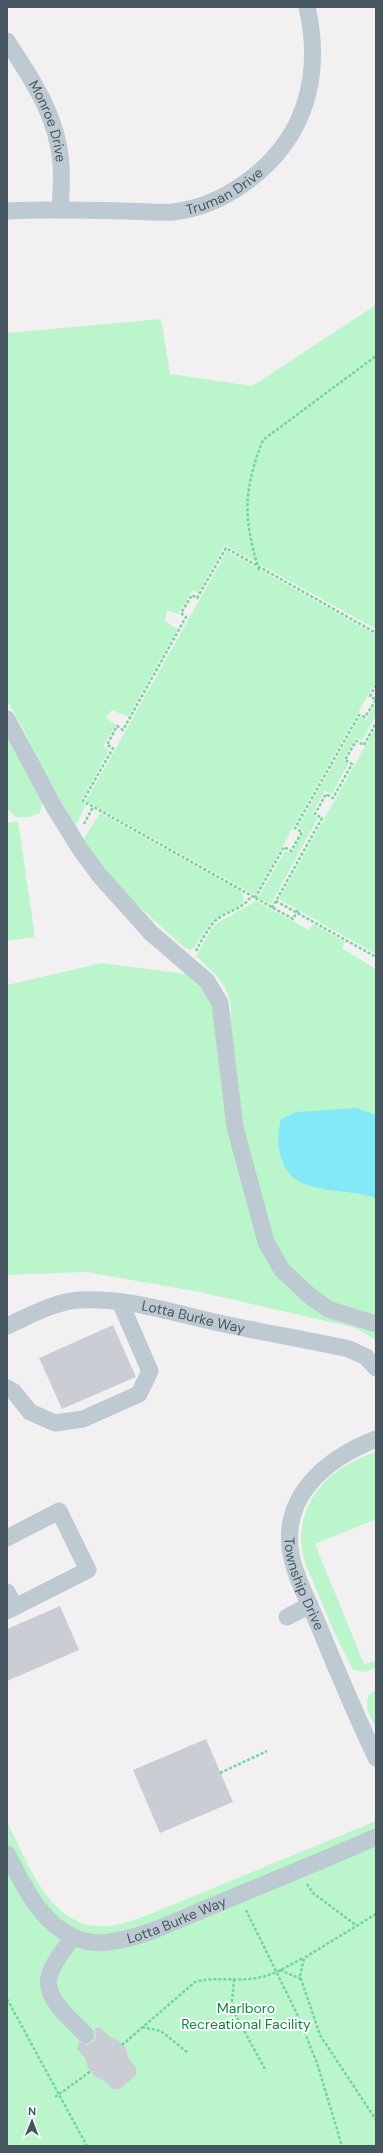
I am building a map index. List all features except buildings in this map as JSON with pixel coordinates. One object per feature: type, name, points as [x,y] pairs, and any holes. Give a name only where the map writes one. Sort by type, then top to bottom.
[{"type":"street","name":"Truman Drive","points":[[7,211],[60,210],[174,212],[218,200],[230,193],[257,174],[286,143],[308,96],[313,67],[313,48],[307,7]]},
{"type":"street","name":"Monroe Drive","points":[[7,41],[33,82],[49,112],[58,145],[61,164],[60,210]]},
{"type":"street","points":[[7,719],[54,807],[80,849],[100,876],[151,933],[207,981],[220,1003],[235,1127],[266,1242],[282,1270],[310,1296],[328,1309],[376,1324]]},
{"type":"street","name":"Lotta Burke Way","points":[[7,1326],[54,1306],[71,1301],[98,1300],[120,1302],[350,1349],[366,1357],[376,1368]]},
{"type":"street","points":[[7,1388],[14,1392],[30,1412],[55,1423],[83,1419],[139,1394],[150,1371],[120,1302]]},
{"type":"street","name":"Township Drive","points":[[376,1439],[334,1461],[310,1481],[299,1496],[293,1514],[290,1536],[291,1554],[310,1605],[345,1691],[376,1758]]},
{"type":"street","points":[[7,1538],[59,1511],[88,1570],[11,1609],[7,1592]]},
{"type":"street","points":[[287,1617],[310,1605]]},
{"type":"street","name":"Lotta Burke Way","points":[[7,1854],[35,1904],[59,1929],[73,1937],[92,1942],[109,1942],[133,1937],[299,1870],[376,1837]]},
{"type":"street","points":[[73,1937],[53,1968],[49,1977],[49,1988],[54,2000],[86,2035]]},
{"type":"path","points":[[259,570],[250,539],[246,517],[250,482],[255,460],[263,440],[376,356]]},
{"type":"path","points":[[297,911],[293,919],[83,801],[112,748],[107,745],[117,726],[123,730],[186,617],[181,613],[192,595],[197,598],[226,548],[376,633]]},
{"type":"path","points":[[255,898],[284,847],[291,851],[302,832],[295,828],[359,715],[365,718],[376,700],[370,696],[376,685]]},
{"type":"path","points":[[272,908],[322,818],[315,814],[326,794],[333,798],[352,764],[345,760],[356,741],[364,745],[376,723]]},
{"type":"path","points":[[189,964],[206,932],[216,921],[247,904],[251,896]]},
{"type":"path","points":[[276,901],[297,911],[376,957]]},
{"type":"path","points":[[220,1773],[267,1751]]},
{"type":"path","points":[[299,1870],[313,1893],[358,1926]]},
{"type":"path","points":[[238,1895],[278,1971],[298,2016],[317,2063],[342,2146]]},
{"type":"path","points":[[122,2045],[195,1982],[209,1978],[256,1978],[278,1971],[304,1958],[376,1914]]},
{"type":"path","points":[[304,1958],[301,1979],[320,2034],[376,2120]]},
{"type":"path","points":[[278,1971],[301,1979]]},
{"type":"path","points":[[234,1979],[232,2002],[234,2012],[266,2071]]},
{"type":"path","points":[[7,1999],[88,2146]]},
{"type":"path","points":[[142,2027],[161,2031],[188,2053]]},
{"type":"path","points":[[55,2097],[91,2071]]},
{"type":"green space","points":[[376,305],[376,629],[225,545],[198,593],[193,590],[178,614],[167,610],[165,620],[172,626],[178,628],[128,717],[112,710],[106,718],[116,725],[103,746],[109,750],[81,801],[86,805],[75,826],[34,754],[24,730],[7,700],[7,333],[161,319],[170,374],[252,386]]},
{"type":"green space","points":[[227,551],[376,635],[376,681],[255,895],[86,801]]},
{"type":"green space","points":[[376,704],[376,715],[362,741],[356,738],[343,760],[348,764],[332,794],[325,791],[312,814],[318,818],[271,904],[258,898],[285,851],[291,853],[304,831],[298,827],[360,717],[366,720]]},
{"type":"green space","points":[[376,727],[376,954],[279,899]]},
{"type":"green space","points":[[7,731],[43,798],[40,813],[29,817],[16,817],[7,809]]},
{"type":"green space","points":[[100,813],[242,892],[244,901],[239,906],[223,914],[208,926],[194,948],[191,950],[185,948],[121,890],[83,840]]},
{"type":"green space","points":[[18,821],[35,937],[7,941],[7,823]]},
{"type":"green space","points":[[256,901],[309,930],[313,924],[345,942],[342,948],[376,969],[376,1340],[356,1328],[200,1292],[86,1272],[7,1275],[7,985],[102,963],[185,974],[215,996],[225,1019],[231,1019],[231,1008],[226,990],[217,976],[196,956],[212,928],[219,922]]},
{"type":"green space","points":[[376,1452],[376,1519],[315,1544],[364,1664],[376,1661],[376,1668],[366,1672],[353,1670],[336,1636],[305,1563],[301,1543],[302,1525],[307,1508],[316,1493],[327,1480],[342,1468],[358,1459]]},
{"type":"green space","points":[[376,1690],[376,1727],[368,1711],[367,1704],[369,1695]]},
{"type":"green space","name":"Marlboro Recreational Facility","points":[[376,1821],[376,2146],[7,2146],[7,1822],[33,1875],[44,1892],[56,1906],[71,1918],[88,1925],[108,1926],[138,1919]]},
{"type":"water","points":[[356,1108],[376,1115],[376,1198],[311,1186],[299,1181],[290,1174],[283,1163],[279,1146],[278,1136],[281,1119],[296,1112]]}]
